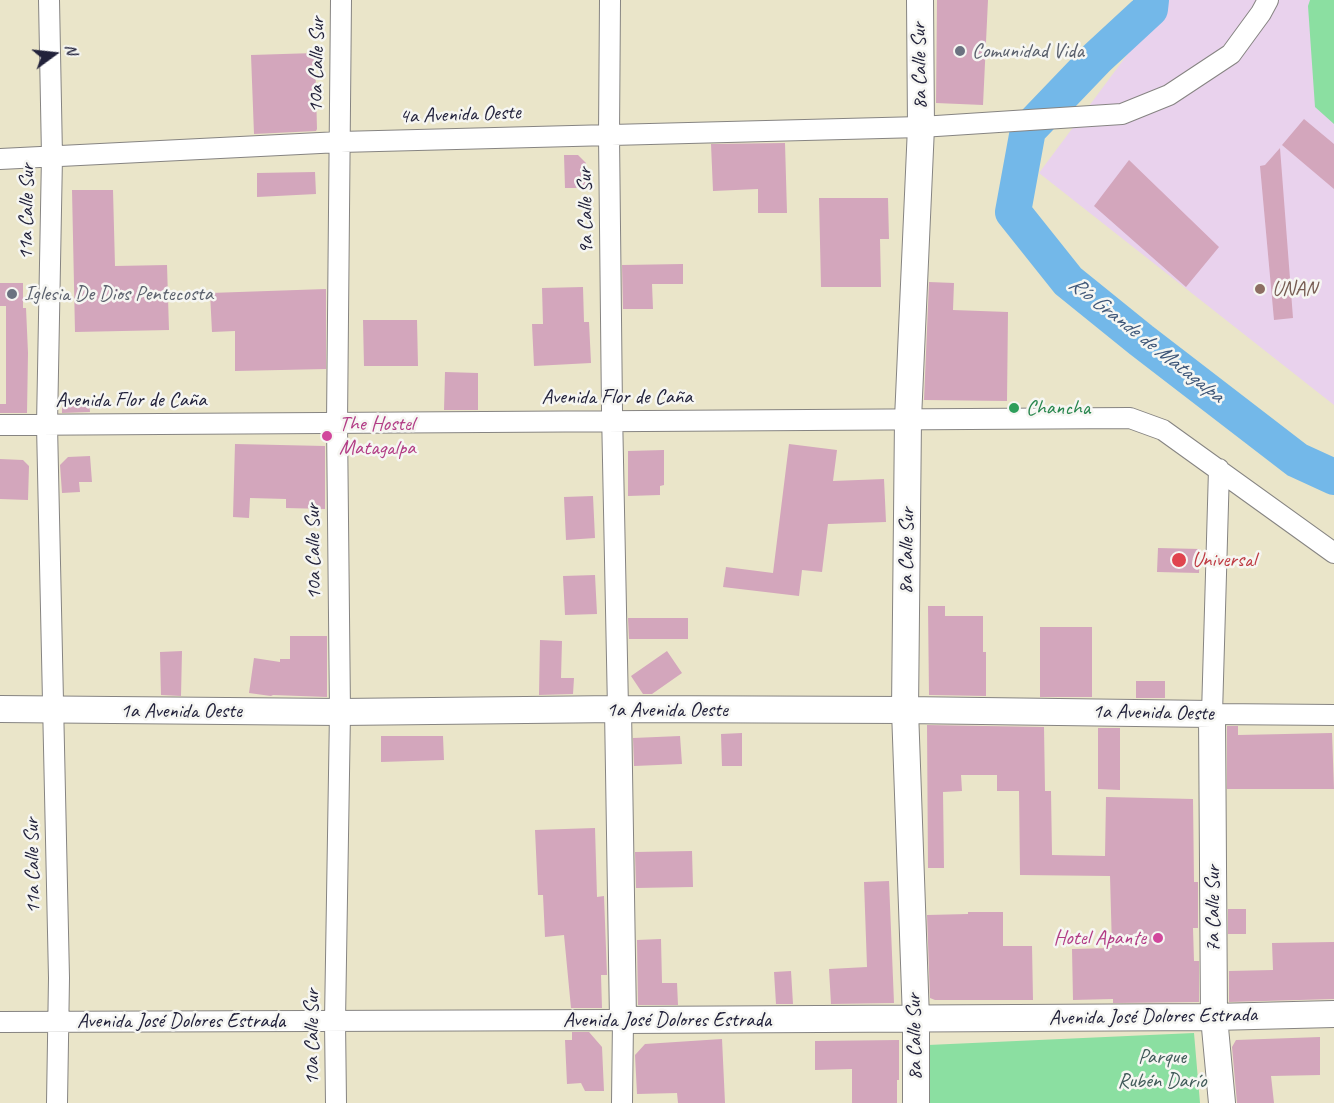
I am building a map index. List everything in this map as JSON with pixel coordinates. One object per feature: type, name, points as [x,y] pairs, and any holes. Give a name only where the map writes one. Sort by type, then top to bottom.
[{"type":"street","name":"11a Calle Sur","points":[[49,0],[52,156],[47,425],[60,1022],[57,1103]]},
{"type":"street","name":"10a Calle Sur","points":[[336,1103],[335,1021],[340,712],[337,423],[341,0]]},
{"type":"street","name":"9a Calle Sur","points":[[610,0],[612,421],[618,709]]},
{"type":"street","name":"8a Calle Sur","points":[[916,1103],[916,1018],[905,710],[908,419],[921,127],[920,0]]},
{"type":"street","name":"4a Avenida Oeste","points":[[0,159],[340,142],[921,127],[1122,114],[1169,95],[1231,54],[1268,0]]},
{"type":"street","name":"Avenida Flor de Caña","points":[[0,425],[1130,418],[1163,430],[1334,553]]},
{"type":"street","points":[[1212,714],[1219,469]]},
{"type":"street","name":"1a Avenida Oeste","points":[[0,709],[340,712],[618,709],[905,710],[1334,715]]},
{"type":"street","points":[[618,709],[623,1020],[622,1103]]},
{"type":"street","name":"7a Calle Sur","points":[[1212,714],[1214,1017],[1222,1103]]},
{"type":"street","name":"Avenida José Dolores Estrada","points":[[0,1022],[1214,1017],[1334,1014]]},
{"type":"shaded area","name":"UNAN","points":[[1168,0],[1334,0],[1334,405],[1039,173]]},
{"type":"green space","points":[[1310,0],[1334,0],[1334,124],[1315,107],[1308,6]]},
{"type":"green space","name":"Parque Rubén Darío","points":[[1194,1033],[1200,1103],[929,1103],[928,1045]]},
{"type":"building","name":"Comunidad Vida","points":[[937,0],[988,0],[983,105],[936,103]]},
{"type":"building","points":[[315,53],[316,131],[254,134],[251,55]]},
{"type":"building","points":[[1304,119],[1334,144],[1334,189],[1282,145]]},
{"type":"building","points":[[785,143],[787,213],[758,213],[758,189],[713,191],[711,144]]},
{"type":"building","points":[[1280,148],[1293,318],[1274,320],[1260,166],[1265,165]]},
{"type":"building","points":[[564,155],[578,155],[586,163],[586,188],[565,188]]},
{"type":"building","points":[[1129,160],[1219,247],[1186,287],[1094,206]]},
{"type":"building","points":[[315,172],[316,194],[257,197],[257,173]]},
{"type":"building","points":[[72,190],[113,190],[115,266],[167,265],[169,330],[75,332]]},
{"type":"building","points":[[819,198],[888,198],[889,239],[880,239],[881,287],[821,287]]},
{"type":"building","points":[[683,264],[683,284],[652,284],[653,309],[623,309],[622,265]]},
{"type":"building","points":[[929,282],[954,283],[953,310],[1008,312],[1007,401],[924,400]]},
{"type":"building","points":[[0,283],[23,283],[28,353],[27,413],[0,413],[0,404],[6,404],[6,306],[0,306]]},
{"type":"building","points":[[583,287],[584,322],[589,322],[591,363],[534,366],[532,324],[543,324],[542,288]]},
{"type":"building","points":[[326,289],[326,369],[235,371],[235,331],[212,332],[210,293]]},
{"type":"building","points":[[363,320],[417,320],[418,366],[364,366]]},
{"type":"building","points":[[445,372],[478,373],[478,410],[444,410]]},
{"type":"building","points":[[89,400],[90,412],[62,413],[62,401]]},
{"type":"building","points":[[235,444],[325,446],[325,509],[286,508],[286,499],[250,498],[249,518],[233,517]]},
{"type":"building","points":[[789,444],[837,450],[833,481],[884,479],[886,522],[828,524],[822,572],[802,570],[799,596],[723,587],[726,567],[773,573]]},
{"type":"building","points":[[664,450],[664,485],[660,486],[660,495],[628,496],[628,451]]},
{"type":"building","points":[[90,456],[92,482],[79,482],[80,492],[62,493],[60,465],[68,457]]},
{"type":"building","points":[[0,459],[23,460],[29,466],[28,500],[0,499]]},
{"type":"building","points":[[593,496],[595,538],[566,540],[564,497]]},
{"type":"building","name":"Universal","points":[[1158,548],[1200,549],[1199,573],[1157,572]]},
{"type":"building","points":[[595,575],[597,614],[565,615],[563,576]]},
{"type":"building","points":[[928,606],[945,606],[945,616],[983,616],[986,696],[929,695]]},
{"type":"building","points":[[628,618],[688,618],[688,639],[629,639]]},
{"type":"building","points":[[1040,627],[1092,627],[1092,697],[1040,697]]},
{"type":"building","points":[[290,636],[327,636],[327,697],[271,696],[249,693],[254,658],[280,662],[280,659],[290,659]]},
{"type":"building","points":[[540,640],[562,641],[561,678],[574,678],[573,694],[539,695]]},
{"type":"building","points":[[182,651],[181,696],[161,695],[160,652]]},
{"type":"building","points":[[667,651],[682,673],[652,694],[643,694],[631,676]]},
{"type":"building","points":[[1136,681],[1165,681],[1165,698],[1136,698]]},
{"type":"building","points":[[927,725],[1044,727],[1045,791],[1051,791],[1052,855],[1105,856],[1106,797],[1193,799],[1194,882],[1198,882],[1198,928],[1193,928],[1194,961],[1199,961],[1199,1002],[1113,1003],[1113,999],[1073,1000],[1072,949],[1112,948],[1110,876],[1020,875],[1019,791],[997,791],[997,775],[961,775],[962,791],[943,792],[944,868],[928,868]]},
{"type":"building","points":[[1227,726],[1238,726],[1238,735],[1332,733],[1334,789],[1227,789]]},
{"type":"building","points":[[1098,728],[1120,728],[1120,790],[1098,789]]},
{"type":"building","points":[[742,733],[742,766],[722,766],[721,734]]},
{"type":"building","points":[[381,736],[443,736],[444,760],[381,762]]},
{"type":"building","points":[[680,736],[682,764],[634,766],[633,738]]},
{"type":"building","points":[[595,828],[597,897],[604,896],[607,975],[601,975],[602,1008],[571,1008],[564,935],[545,937],[543,895],[538,895],[535,830]]},
{"type":"building","points":[[692,851],[693,887],[636,888],[635,852]]},
{"type":"building","points":[[889,881],[894,1003],[831,1004],[829,969],[867,967],[864,882]]},
{"type":"building","points":[[1228,909],[1246,909],[1246,934],[1228,934]]},
{"type":"building","points":[[968,912],[1003,912],[1003,946],[1032,946],[1033,1000],[935,1000],[930,998],[927,915],[968,914]]},
{"type":"building","points":[[661,939],[662,983],[677,983],[678,1005],[638,1005],[637,940]]},
{"type":"building","points":[[1334,942],[1334,999],[1229,1002],[1229,971],[1273,970],[1272,943]]},
{"type":"building","points":[[791,971],[793,1004],[776,1004],[774,972]]},
{"type":"building","points":[[572,1032],[589,1032],[602,1047],[604,1091],[585,1091],[581,1083],[567,1084],[565,1040],[572,1040]]},
{"type":"building","points":[[1320,1037],[1320,1075],[1271,1076],[1274,1103],[1237,1103],[1232,1047],[1236,1040]]},
{"type":"building","points":[[722,1039],[725,1103],[678,1103],[677,1093],[637,1094],[635,1055],[645,1044]]},
{"type":"building","points":[[899,1040],[897,1103],[852,1103],[852,1069],[815,1070],[815,1041]]},
{"type":"waterway","name":"Río Grande de Matagalpa","points":[[1151,0],[1150,9],[1097,58],[1028,130],[1013,212],[1068,281],[1297,460],[1334,477]]},
{"type":"place","name":"Comunidad Vida","points":[[960,51]]},
{"type":"place","name":"UNAN","points":[[1260,289]]},
{"type":"place","name":"Iglesia De Dios Pentecosta","points":[[12,294]]},
{"type":"place","name":"Chancha","points":[[1014,408]]},
{"type":"place","name":"The Hostel Matagalpa","points":[[327,436]]},
{"type":"place","name":"Universal","points":[[1179,560]]},
{"type":"place","name":"Hotel Apante","points":[[1158,938]]}]
